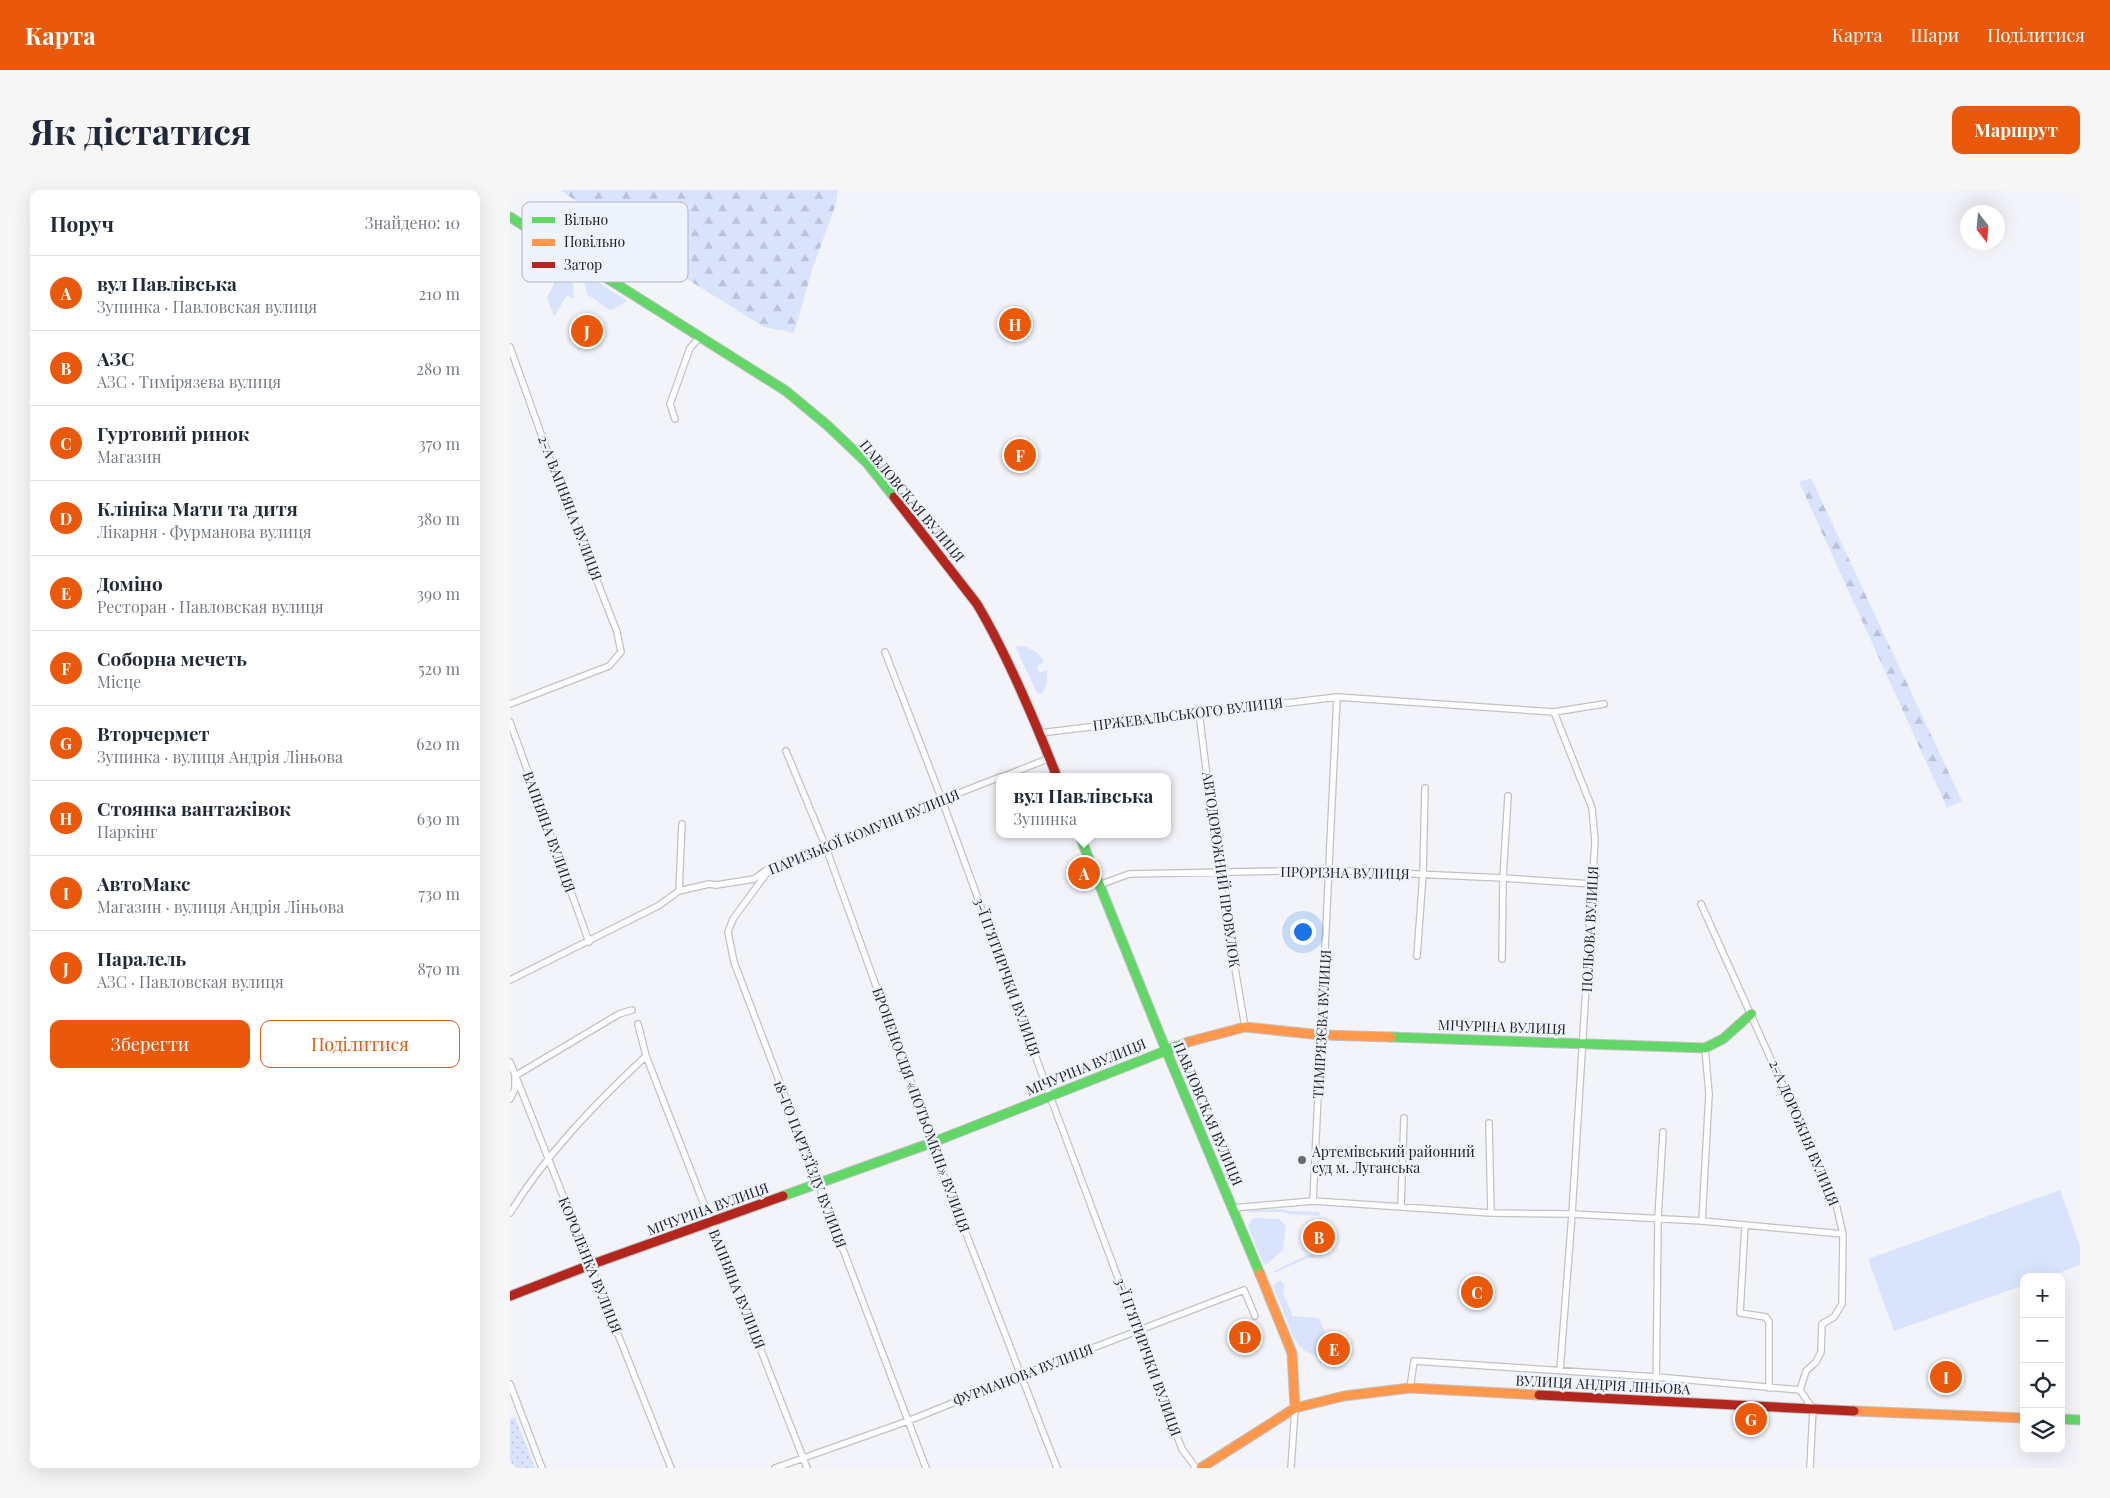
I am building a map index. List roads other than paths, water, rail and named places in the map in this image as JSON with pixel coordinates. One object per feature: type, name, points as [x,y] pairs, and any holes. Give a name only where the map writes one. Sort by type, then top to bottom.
[{"type":"main road","name":"ПАВЛОВСКАЯ ВУЛИЦЯ","points":[[510,217],[522,224]]},
{"type":"main road","name":"ПАВЛОВСКАЯ ВУЛИЦЯ","points":[[615,282],[786,391],[827,425],[867,463],[923,532],[977,604],[988,622],[1040,733],[1056,773]]},
{"type":"main road","name":"ПАВЛОВСКАЯ ВУЛИЦЯ","points":[[1081,838],[1166,1050],[1292,1353],[1295,1408]]},
{"type":"main road","points":[[1705,1048],[1723,1039],[1751,1014]]},
{"type":"main road","name":"МІЧУРІНА ВУЛИЦЯ","points":[[510,1296],[590,1265],[931,1143],[1166,1050],[1245,1027],[1321,1035],[1705,1048]]},
{"type":"main road","name":"ВУЛИЦЯ АНДРІЯ ЛІНЬОВА","points":[[1201,1468],[1295,1408],[1344,1396],[1410,1388],[1656,1402],[2020,1418]]},
{"type":"main road","points":[[2065,1419],[2080,1420]]},
{"type":"street","points":[[676,419],[670,404],[690,348],[700,337]]},
{"type":"street","name":"2-А ВАПНЯНА ВУЛИЦЯ","points":[[510,348],[617,632],[622,652],[610,666],[510,704]]},
{"type":"street","name":"3-Ї П’ЯТИРІЧКИ ВУЛИЦЯ","points":[[885,652],[942,800],[1182,1449],[1196,1468]]},
{"type":"street","points":[[1337,697],[1554,712],[1604,704]]},
{"type":"street","name":"ПРЖЕВАЛЬСЬКОГО ВУЛИЦЯ","points":[[1040,733],[1199,712],[1337,697]]},
{"type":"street","name":"ТИМІРЯЗЄВА ВУЛИЦЯ","points":[[1313,1202],[1337,697]]},
{"type":"street","name":"АВТОДОРОЖНИЙ ПРОВУЛОК","points":[[1199,712],[1219,874],[1245,1027]]},
{"type":"street","name":"ПОЛЬОВА ВУЛИЦЯ","points":[[1554,712],[1592,808],[1596,841],[1560,1371]]},
{"type":"street","name":"ВАПНЯНА ВУЛИЦЯ","points":[[510,722],[589,942]]},
{"type":"street","name":"БРОНЕНОСЦЯ «ПОТЬОМКІН» ВУЛИЦЯ","points":[[786,751],[825,845],[925,1121],[931,1143],[1057,1468]]},
{"type":"street","name":"ПАРИЗЬКОЇ КОМУНИ ВУЛИЦЯ","points":[[1011,773],[1050,758]]},
{"type":"street","name":"ПАРИЗЬКОЇ КОМУНИ ВУЛИЦЯ","points":[[510,980],[658,906],[679,891],[709,884],[716,885],[754,879],[772,866],[996,779]]},
{"type":"street","points":[[1417,956],[1423,874],[1425,788]]},
{"type":"street","points":[[1502,959],[1503,878],[1508,796]]},
{"type":"street","points":[[679,891],[682,824]]},
{"type":"street","name":"18-ГО ПАРТЗ’ЇЗДУ ВУЛИЦЯ","points":[[772,866],[733,919],[728,932],[734,962],[926,1468]]},
{"type":"street","name":"ПРОРІЗНА ВУЛИЦЯ","points":[[1099,885],[1129,874],[1219,874],[1328,870],[1592,884]]},
{"type":"street","name":"2-А ДОРОЖНЯ ВУЛИЦЯ","points":[[1701,904],[1836,1204],[1843,1234],[1842,1304],[1834,1317],[1822,1324],[1820,1352],[1816,1362],[1806,1371],[1800,1390]]},
{"type":"street","points":[[510,1099],[515,1089],[515,1076],[618,1014],[632,1010]]},
{"type":"street","name":"ВАПНЯНА ВУЛИЦЯ","points":[[638,1024],[646,1056],[807,1468]]},
{"type":"street","points":[[1702,1221],[1709,1094],[1705,1048]]},
{"type":"street","points":[[510,1213],[547,1158],[581,1120],[646,1056]]},
{"type":"street","name":"КОРОЛЕНКА ВУЛИЦЯ","points":[[510,1062],[671,1468]]},
{"type":"street","points":[[1401,1207],[1404,1118]]},
{"type":"street","points":[[1489,1123],[1491,1213]]},
{"type":"street","points":[[1656,1402],[1658,1219],[1663,1132]]},
{"type":"street","points":[[1233,1208],[1313,1202],[1491,1213],[1572,1214],[1702,1221],[1843,1234]]},
{"type":"street","points":[[1745,1225],[1740,1313],[1766,1317],[1769,1322],[1769,1388]]},
{"type":"street","name":"ФУРМАНОВА ВУЛИЦЯ","points":[[775,1468],[908,1421],[1022,1374],[1244,1290],[1255,1316]]},
{"type":"street","points":[[1410,1388],[1414,1361],[1657,1377],[1800,1390],[1813,1409],[1810,1468]]},
{"type":"street","points":[[510,1384],[542,1468]]},
{"type":"street","points":[[1291,1468],[1295,1408]]},
{"type":"place","name":"Стоянка вантажівок","points":[[1015,324]]},
{"type":"place","name":"Паралель","points":[[587,331]]},
{"type":"place","name":"Соборна мечеть","points":[[1020,455]]},
{"type":"place","name":"вул Павлівська","points":[[1084,873]]},
{"type":"place","name":"Артемівський районний суд м. Луганська","points":[[1302,1160]]},
{"type":"place","name":"АЗС","points":[[1319,1237]]},
{"type":"place","name":"Гуртовий ринок","points":[[1477,1292]]},
{"type":"place","name":"Клініка Мати та дитя","points":[[1245,1337]]},
{"type":"place","name":"Доміно","points":[[1334,1349]]},
{"type":"place","name":"АвтоМакс","points":[[1946,1377]]},
{"type":"place","name":"Вторчермет","points":[[1751,1419]]}]
